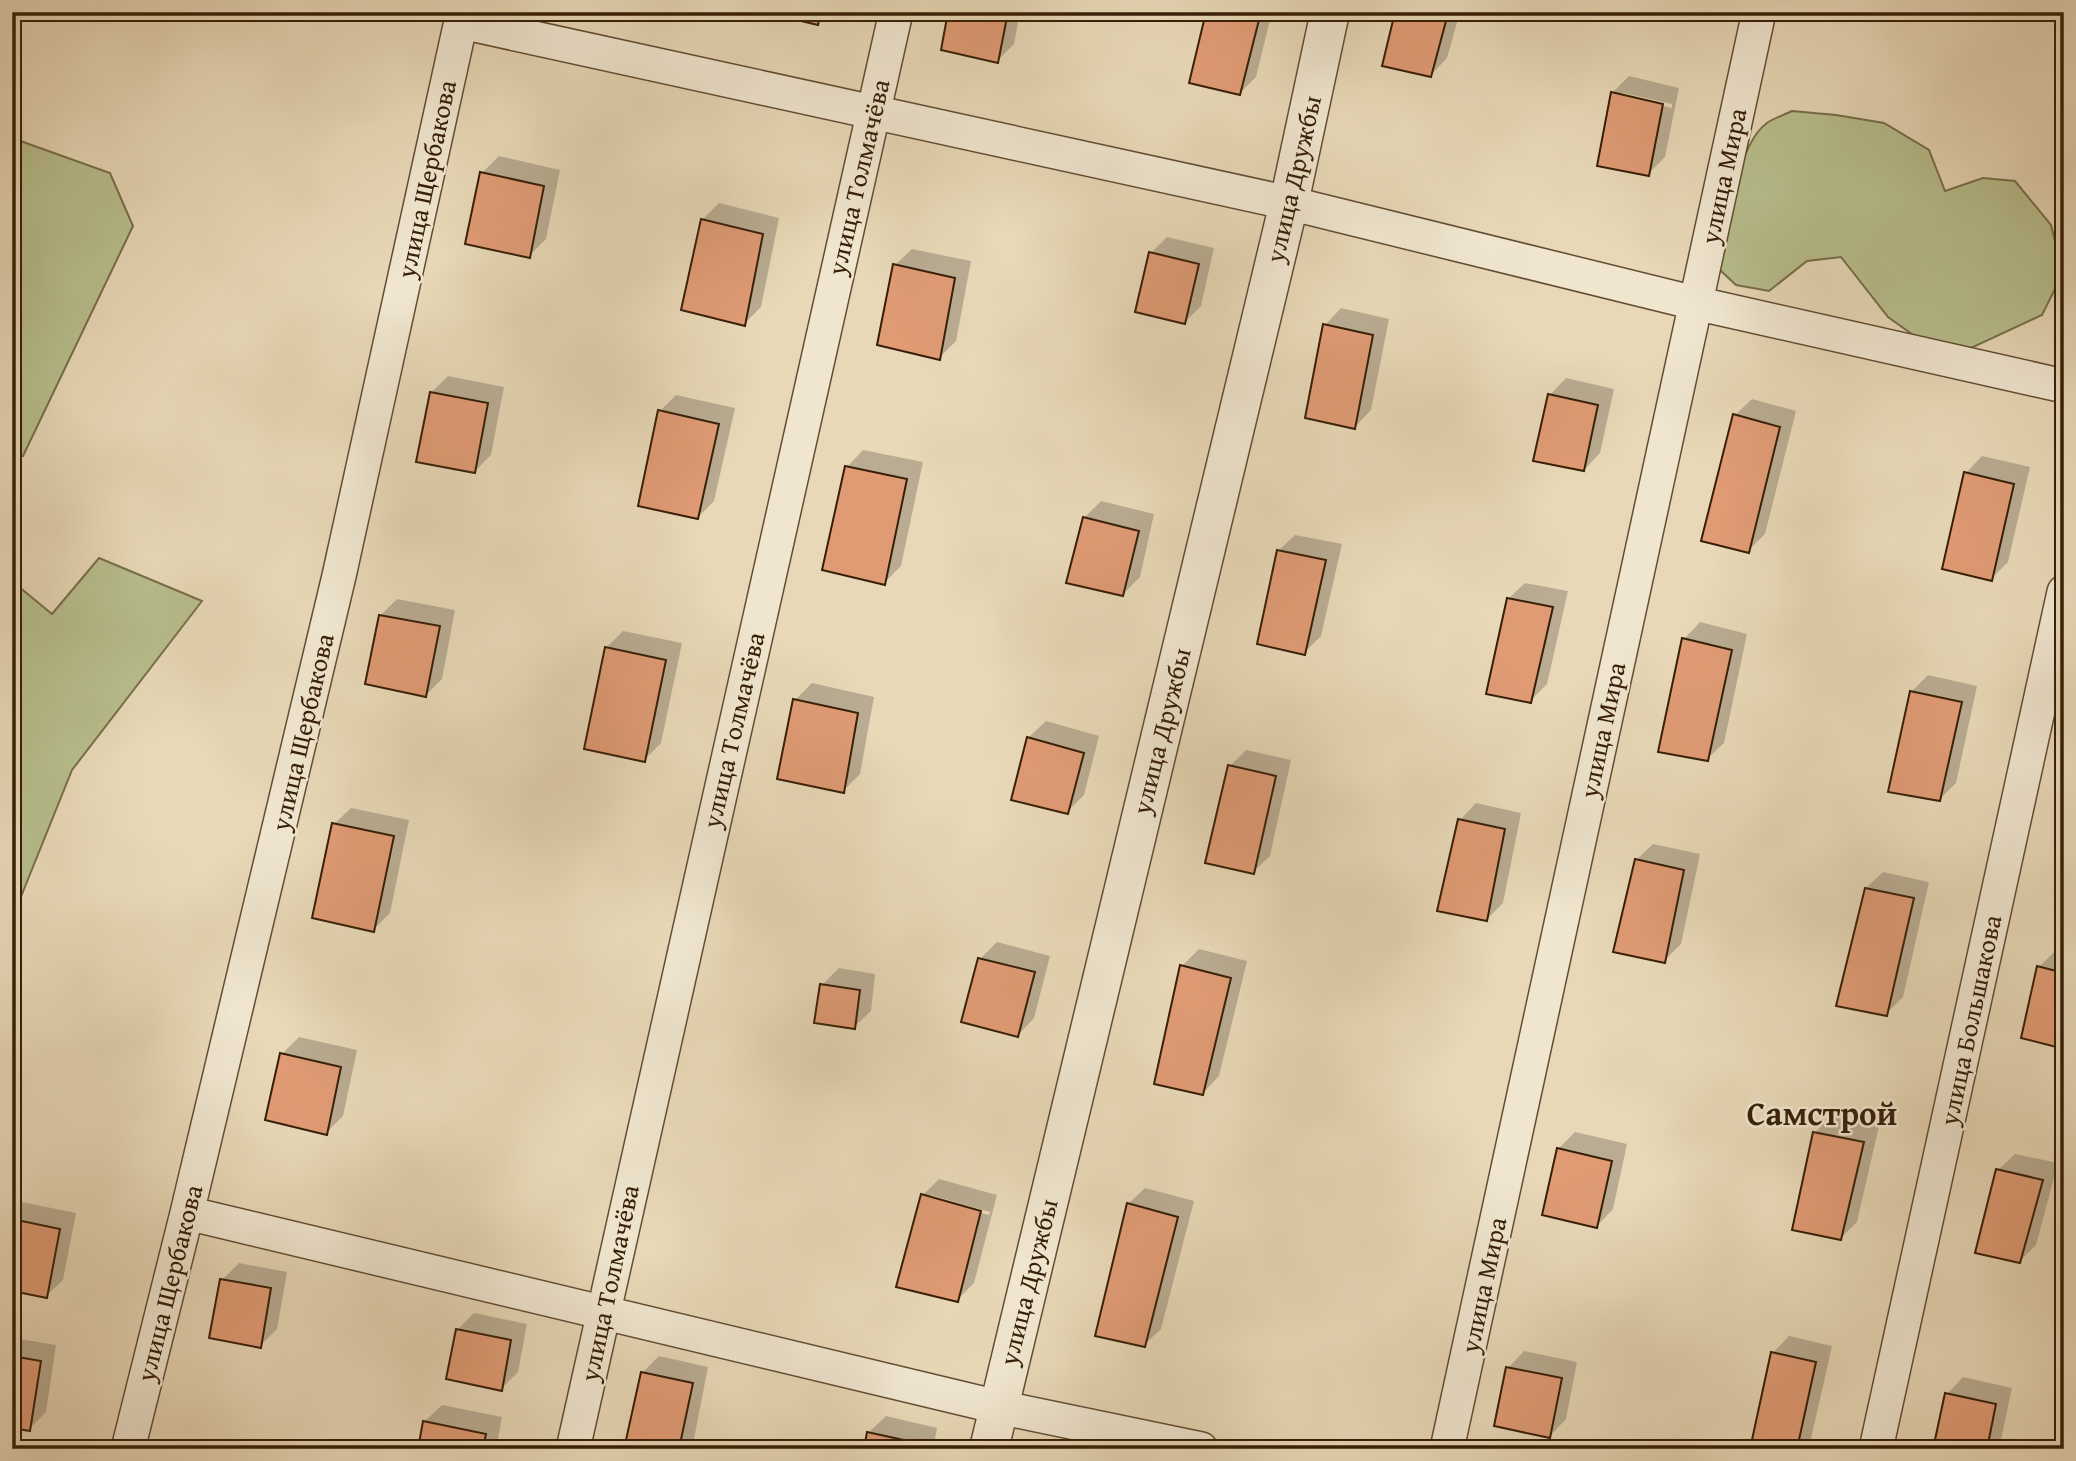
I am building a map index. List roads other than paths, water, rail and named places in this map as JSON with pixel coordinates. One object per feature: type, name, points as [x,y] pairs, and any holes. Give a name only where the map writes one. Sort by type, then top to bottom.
[{"type":"street","name":"улица Толмачёва","points":[[573,1449],[896,12]]},
{"type":"street","name":"улица Дружбы","points":[[989,1449],[1289,203],[1330,12]]},
{"type":"street","name":"улица Мира","points":[[1447,1449],[1759,12]]},
{"type":"street","points":[[462,17],[873,112],[1289,203],[1695,303],[2064,386]]},
{"type":"street","name":"улица Щербакова","points":[[128,1449],[339,576],[462,17]]},
{"type":"street","name":"улица Большакова","points":[[1876,1449],[2064,592]]},
{"type":"street","points":[[187,1213],[998,1407],[1201,1449]]},
{"type":"district","name":"Самстрой","points":[[1822,1113]]}]
